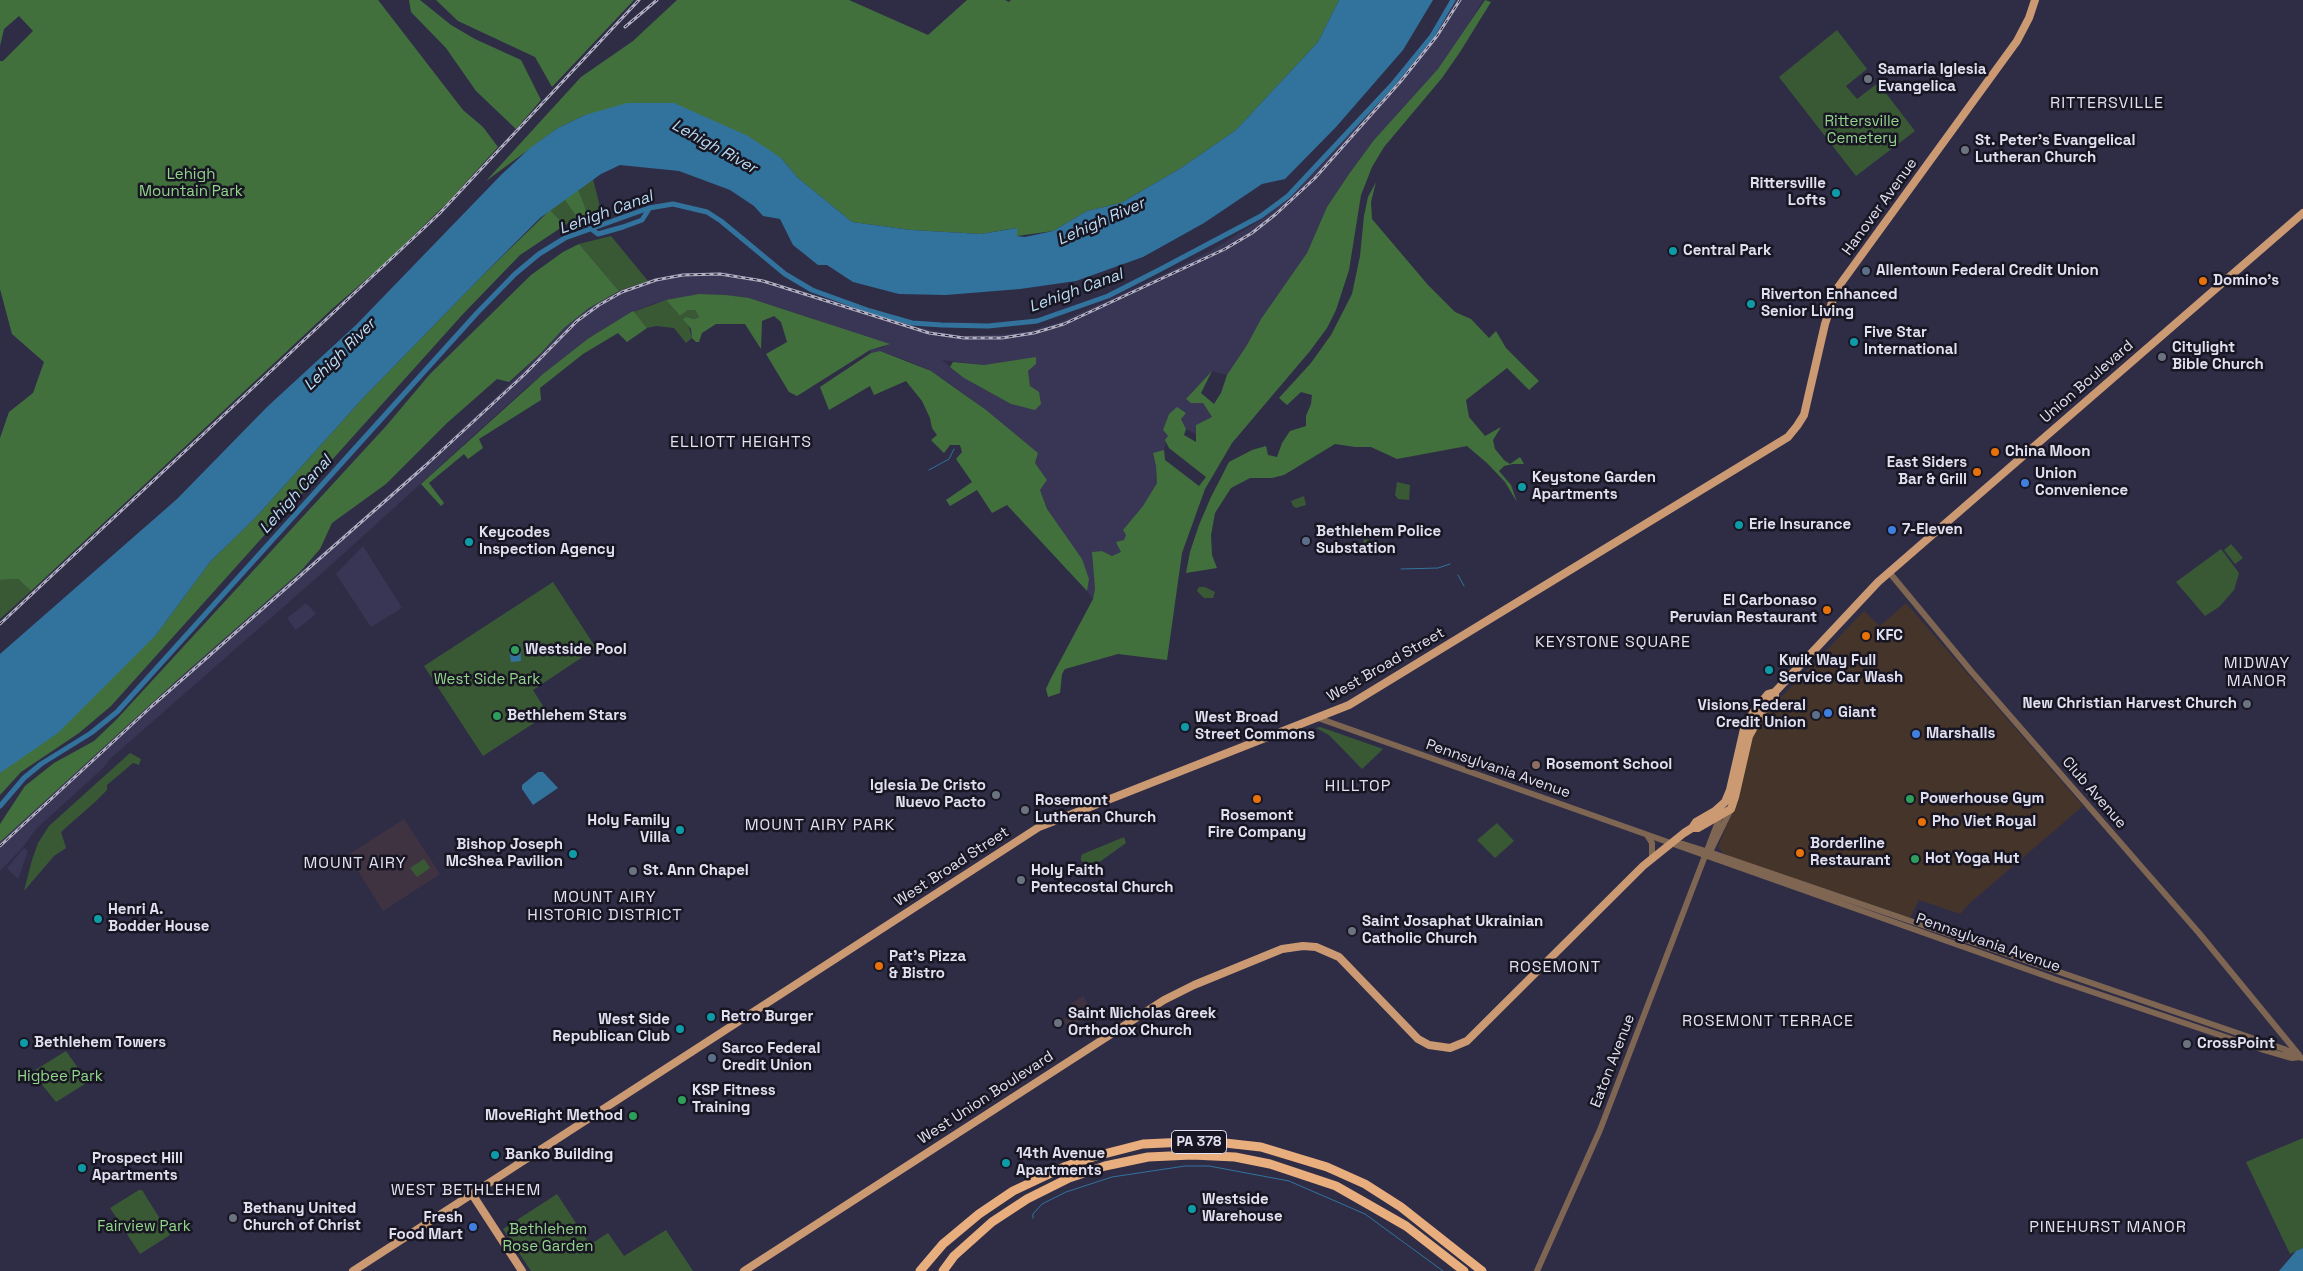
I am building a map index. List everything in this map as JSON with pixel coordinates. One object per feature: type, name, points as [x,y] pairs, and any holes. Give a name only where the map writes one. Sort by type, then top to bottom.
[{"type":"highway","name":"PA 378","points":[[920,1271],[942,1244],[979,1214],[1013,1191],[1064,1167],[1096,1156],[1143,1144],[1216,1142],[1261,1147],[1327,1167],[1365,1184],[1400,1207],[1482,1271]]},
{"type":"highway","name":"PA 378","points":[[943,1271],[954,1256],[992,1222],[1027,1199],[1069,1178],[1105,1166],[1148,1158],[1192,1155],[1235,1157],[1270,1164],[1336,1186],[1406,1226],[1464,1271]]},
{"type":"main road","name":"Hanover Avenue","points":[[1779,442],[1794,431],[1804,415],[1825,324],[1836,290],[2017,41],[2029,18],[2035,0]]},
{"type":"main road","name":"Union Boulevard","points":[[1889,572],[2303,213]]},
{"type":"main road","name":"West Broad Street","points":[[353,1271],[1039,827],[1318,718],[1349,704],[1779,442]]},
{"type":"main road","points":[[1725,802],[1730,790],[1744,729],[1754,711],[1768,694],[1775,692],[1889,572]]},
{"type":"main road","points":[[1730,809],[1736,797],[1749,736],[1763,711],[1775,698],[1775,692]]},
{"type":"main road","name":"West Union Boulevard","points":[[744,1271],[1164,1000],[1194,984],[1282,949],[1310,946],[1324,949],[1334,954],[1348,964],[1424,1042],[1440,1048],[1461,1044],[1471,1038],[1652,858],[1692,828],[1696,822],[1715,811],[1725,802]]},
{"type":"main road","name":"West Union Boulevard","points":[[1692,828],[1698,828],[1730,809]]},
{"type":"main road","points":[[472,1194],[522,1271]]},
{"type":"street","name":"Club Avenue","points":[[1889,572],[1971,671],[2199,933],[2278,1032],[2291,1043],[2302,1058]]},
{"type":"street","name":"Pennsylvania Avenue","points":[[1318,718],[1670,843],[1708,853],[2057,980],[2302,1058]]},
{"type":"street","name":"Eaton Avenue","points":[[1537,1271],[1600,1130],[1708,853],[1725,802]]},
{"type":"street","name":"Eaton Avenue","points":[[1708,853],[1730,809]]},
{"type":"street","points":[[1646,834],[1652,843],[1652,858]]},
{"type":"street","name":"Club Avenue","points":[[2278,1032],[2285,1053]]},
{"type":"shaded area","points":[[1455,0],[1483,0],[1457,43],[1438,69],[1374,140],[1349,174],[1327,207],[1307,253],[1261,319],[1247,345],[1227,375],[1212,371],[1192,403],[1203,403],[1212,417],[1196,425],[1196,434],[1186,429],[1181,419],[1186,413],[1169,414],[1163,430],[1168,436],[1164,450],[1153,454],[1157,483],[1143,506],[1123,530],[1126,535],[1122,552],[1112,556],[1102,551],[1092,552],[1095,589],[1093,599],[1087,591],[1089,579],[1047,509],[1040,490],[1047,480],[1035,463],[1038,453],[962,392],[931,371],[880,351],[871,353],[870,350],[885,347],[812,318],[749,298],[699,294],[655,303],[633,312],[589,338],[527,387],[330,566],[111,758],[102,769],[36,829],[23,847],[0,871],[0,842],[176,681],[416,471],[492,401],[564,328],[589,308],[616,293],[656,278],[681,273],[726,272],[802,291],[907,325],[962,336],[1029,331],[1060,322],[1144,284],[1214,249],[1267,216],[1286,200],[1357,125],[1423,50]],"holes":[[[942,360],[984,365],[1008,362],[1036,364],[1028,371],[1030,386],[1025,408],[1011,404],[964,378]]]},
{"type":"shaded area","points":[[363,546],[402,608],[371,627],[336,574]]},
{"type":"shaded area","points":[[306,603],[316,614],[296,630],[287,618]]},
{"type":"shaded area","points":[[1906,603],[2083,806],[1970,903],[1960,914],[1919,900],[1909,920],[1724,854],[1718,847],[1731,815],[1751,736],[1761,718],[1864,611],[1880,626]]},
{"type":"shaded area","points":[[404,819],[440,874],[383,911],[348,855]]},
{"type":"shaded area","points":[[24,848],[28,851],[18,879],[7,868]]},
{"type":"shaded area","points":[[1083,996],[1094,1013],[1069,1029],[1063,1020],[1072,1014],[1068,1006]]},
{"type":"green space","name":"Lehigh Mountain Park","points":[[0,0],[378,0],[463,110],[483,127],[498,147],[448,202],[385,263],[332,309],[31,591],[18,579],[0,580],[0,438],[9,412],[33,393],[44,362],[12,334],[0,289],[0,61],[3,61],[33,31],[19,16],[4,29],[0,46]]},
{"type":"green space","points":[[409,0],[420,0],[451,25],[475,39],[521,60],[541,100],[516,129],[476,91],[446,48],[411,12]]},
{"type":"green space","points":[[436,0],[634,0],[552,87],[535,57],[458,21]]},
{"type":"green space","points":[[677,0],[849,0],[928,35],[967,0],[1005,0],[1009,2],[1011,0],[1339,0],[1318,42],[1236,130],[1181,168],[1121,203],[1087,211],[1053,231],[1017,236],[1016,228],[981,234],[911,230],[852,222],[798,178],[781,158],[585,115],[558,128],[486,181],[581,77],[633,41]]},
{"type":"green space","points":[[1485,0],[1491,2],[1460,52],[1442,78],[1384,147],[1372,167],[1361,195],[1349,270],[1336,310],[1327,328],[1310,351],[1232,443],[1205,489],[1182,553],[1167,660],[1118,654],[1065,669],[1062,674],[1060,693],[1048,697],[1046,689],[1050,680],[1093,599],[1095,589],[1092,552],[1102,551],[1112,556],[1121,552],[1116,542],[1124,540],[1126,535],[1123,530],[1143,506],[1157,483],[1153,453],[1164,450],[1165,460],[1199,486],[1206,477],[1169,448],[1165,440],[1168,436],[1163,430],[1169,414],[1177,407],[1186,413],[1181,419],[1186,429],[1184,435],[1196,442],[1196,425],[1212,417],[1203,403],[1191,403],[1186,399],[1212,371],[1201,393],[1214,404],[1221,393],[1227,375],[1247,345],[1261,319],[1307,253],[1327,207],[1349,174],[1374,140],[1438,69]]},
{"type":"green space","name":"Rittersville Cemetery","points":[[1837,30],[1867,69],[1846,86],[1857,99],[1878,83],[1915,131],[1856,176],[1779,77]]},
{"type":"green space","points":[[593,179],[602,215],[589,218],[578,189]]},
{"type":"green space","points":[[1376,182],[1371,202],[1372,219],[1428,285],[1455,312],[1471,319],[1489,338],[1496,331],[1506,348],[1539,381],[1529,390],[1507,368],[1466,400],[1469,417],[1485,436],[1501,427],[1493,440],[1495,449],[1504,460],[1510,464],[1520,457],[1524,464],[1504,466],[1499,471],[1511,485],[1517,502],[1505,482],[1467,446],[1397,459],[1371,447],[1335,444],[1284,475],[1272,478],[1250,478],[1231,488],[1215,513],[1211,535],[1212,555],[1217,568],[1186,573],[1190,552],[1199,525],[1229,462],[1252,450],[1266,446],[1268,455],[1277,457],[1282,443],[1290,431],[1306,426],[1306,416],[1311,404],[1312,395],[1301,392],[1287,405],[1279,398],[1311,363],[1331,335],[1352,294],[1360,256],[1368,197]]},
{"type":"green space","points":[[578,189],[589,218],[579,220],[564,199]]},
{"type":"green space","points":[[564,199],[579,220],[565,225],[550,210]]},
{"type":"green space","points":[[550,210],[565,225],[520,255],[463,314],[111,706],[79,733],[21,772],[0,795],[0,773],[156,635],[210,562],[256,517],[364,397],[480,278]]},
{"type":"green space","points":[[611,236],[648,281],[619,291],[579,244]]},
{"type":"green space","points":[[579,244],[619,291],[589,308],[564,328],[541,353],[509,382],[497,379],[447,423],[386,484],[332,523],[320,549],[300,572],[176,681],[0,842],[0,824],[25,786],[54,763],[94,741],[116,720],[387,425],[430,374],[531,275],[563,252]]},
{"type":"green space","points":[[699,294],[749,298],[890,344],[870,350],[797,396],[789,392],[766,354],[787,342],[781,322],[774,316],[762,321],[761,349],[745,324],[716,324],[702,333],[699,342],[696,342],[692,338],[691,329],[683,319],[686,317],[694,319],[699,317],[695,310],[688,310],[680,316],[666,300]]},
{"type":"green space","points":[[666,300],[680,316],[688,310],[695,310],[699,317],[694,319],[686,317],[692,338],[686,343],[674,328],[656,326],[647,328],[633,312]]},
{"type":"green space","points":[[633,311],[647,328],[627,342],[618,333],[583,354],[540,388],[541,400],[479,439],[483,448],[468,459],[464,454],[429,483],[444,503],[441,506],[421,484],[543,374],[589,338]]},
{"type":"green space","points":[[880,351],[931,371],[986,410],[1038,453],[1035,463],[1047,480],[1040,490],[1047,509],[1082,559],[1089,579],[1087,591],[1007,505],[992,513],[977,490],[950,506],[946,500],[972,482],[956,459],[962,452],[960,445],[950,445],[944,453],[931,440],[937,435],[932,428],[930,418],[922,401],[906,381],[874,395],[870,386],[829,410],[820,387],[871,353]]},
{"type":"green space","points":[[1036,357],[1036,364],[1028,371],[1030,386],[1039,392],[1041,404],[1035,410],[1011,404],[964,378],[950,367],[953,362],[984,365]]},
{"type":"green space","points":[[1397,482],[1410,485],[1409,500],[1398,499],[1395,495]]},
{"type":"green space","points":[[1304,496],[1306,505],[1296,508],[1293,506],[1291,501]]},
{"type":"green space","points":[[1364,539],[1382,543],[1379,554],[1361,551]]},
{"type":"green space","points":[[2231,544],[2243,558],[2235,564],[2224,550]]},
{"type":"green space","points":[[2221,549],[2239,573],[2234,590],[2219,607],[2205,616],[2176,582]]},
{"type":"green space","points":[[18,579],[31,591],[0,619],[0,580]]},
{"type":"green space","name":"West Side Park","points":[[553,582],[596,648],[533,690],[548,714],[483,756],[424,666]]},
{"type":"green space","points":[[1199,587],[1205,587],[1215,592],[1213,598],[1204,598],[1197,591]]},
{"type":"green space","points":[[1320,727],[1383,749],[1362,769],[1329,735],[1316,728]]},
{"type":"green space","points":[[130,753],[141,759],[139,765],[133,763],[107,785],[107,790],[61,832],[66,848],[54,856],[24,891],[38,843],[49,826]]},
{"type":"green space","points":[[1497,823],[1514,841],[1495,858],[1477,840]]},
{"type":"green space","points":[[1124,837],[1126,843],[1091,868],[1088,868],[1081,860],[1083,854]]},
{"type":"green space","points":[[424,859],[430,868],[417,877],[410,868]]},
{"type":"green space","name":"Higbee Park","points":[[66,1051],[88,1082],[56,1102],[32,1072]]},
{"type":"green space","points":[[2303,1138],[2303,1248],[2290,1254],[2246,1162]]},
{"type":"green space","name":"Fairview Park","points":[[142,1190],[170,1235],[140,1254],[110,1208]]},
{"type":"green space","name":"Bethlehem Rose Garden","points":[[557,1194],[587,1240],[594,1242],[608,1233],[624,1256],[666,1230],[693,1271],[531,1271],[503,1229]]},
{"type":"water","name":"Lehigh River","points":[[1339,0],[1433,0],[1403,50],[1336,127],[1285,179],[1262,184],[1204,223],[1143,257],[1076,281],[1020,289],[946,295],[899,294],[853,282],[827,265],[818,265],[793,245],[780,219],[763,216],[754,206],[730,190],[679,171],[620,165],[601,174],[540,218],[364,397],[256,517],[210,562],[156,635],[58,733],[0,773],[0,654],[177,499],[267,407],[356,325],[501,175],[530,148],[558,128],[585,115],[627,103],[674,103],[748,136],[781,158],[798,178],[852,222],[911,230],[981,234],[1017,228],[1017,236],[1025,237],[1053,231],[1087,211],[1121,203],[1181,168],[1236,130],[1318,42]]},
{"type":"water","name":"Westside Pool","points":[[520,645],[521,661],[511,662],[509,647]]},
{"type":"water","points":[[538,772],[543,772],[558,788],[533,805],[522,789],[522,785]]},
{"type":"water","points":[[2303,1248],[2303,1271],[2279,1271],[2296,1251]]},
{"type":"waterway","name":"Lehigh Canal","points":[[0,806],[24,778],[41,764],[91,733],[117,712],[477,313],[515,274],[539,254],[565,238],[649,208],[673,204],[707,212],[721,221],[785,274],[812,290],[870,311],[912,323],[942,325],[988,326],[1037,321],[1108,296],[1261,216],[1288,196],[1392,85],[1432,36],[1453,0]]},
{"type":"waterway","points":[[590,228],[598,234],[623,227],[642,220],[649,209]]},
{"type":"waterway","points":[[929,470],[949,459],[954,449]]},
{"type":"waterway","points":[[1401,569],[1438,568],[1450,564]]},
{"type":"waterway","points":[[1458,575],[1464,586]]},
{"type":"waterway","points":[[1033,1218],[1033,1214],[1042,1204],[1066,1192],[1112,1177],[1185,1166],[1209,1166],[1289,1181],[1365,1214],[1443,1271]]},
{"type":"railway","points":[[0,624],[439,214],[639,0]]},
{"type":"railway","points":[[625,27],[657,0]]},
{"type":"railway","points":[[0,846],[152,706],[425,466],[525,374],[577,321],[599,305],[622,292],[656,280],[683,275],[720,274],[763,281],[929,333],[964,338],[1002,338],[1034,333],[1064,324],[1225,249],[1252,233],[1276,214],[1315,178],[1401,81],[1437,36],[1460,0]]},
{"type":"place","name":"Samaria Iglesia Evangelica","points":[[1868,79]]},
{"type":"place","name":"St. Peter's Evangelical Lutheran Church","points":[[1965,150]]},
{"type":"place","name":"Rittersville Lofts","points":[[1836,193]]},
{"type":"place","name":"Central Park","points":[[1673,251]]},
{"type":"place","name":"Allentown Federal Credit Union","points":[[1866,271]]},
{"type":"place","name":"Domino's","points":[[2203,281]]},
{"type":"place","name":"Riverton Enhanced Senior Living","points":[[1751,304]]},
{"type":"place","name":"Five Star International","points":[[1854,342]]},
{"type":"place","name":"Citylight Bible Church","points":[[2162,357]]},
{"type":"place","name":"China Moon","points":[[1995,452]]},
{"type":"place","name":"East Siders Bar & Grill","points":[[1977,472]]},
{"type":"place","name":"Union Convenience","points":[[2025,483]]},
{"type":"place","name":"Keystone Garden Apartments","points":[[1522,487]]},
{"type":"place","name":"Erie Insurance","points":[[1739,525]]},
{"type":"place","name":"7-Eleven","points":[[1892,530]]},
{"type":"place","name":"Bethlehem Police Substation","points":[[1306,541]]},
{"type":"place","name":"Keycodes Inspection Agency","points":[[469,542]]},
{"type":"place","name":"El Carbonaso Peruvian Restaurant","points":[[1827,610]]},
{"type":"place","name":"KFC","points":[[1866,636]]},
{"type":"place","name":"Westside Pool","points":[[515,650]]},
{"type":"place","name":"Kwik Way Full Service Car Wash","points":[[1769,670]]},
{"type":"place","name":"New Christian Harvest Church","points":[[2247,704]]},
{"type":"place","name":"Giant","points":[[1828,713]]},
{"type":"place","name":"Visions Federal Credit Union","points":[[1816,715]]},
{"type":"place","name":"Bethlehem Stars","points":[[497,716]]},
{"type":"place","name":"West Broad Street Commons","points":[[1185,727]]},
{"type":"place","name":"Marshalls","points":[[1916,734]]},
{"type":"place","name":"Rosemont School","points":[[1536,765]]},
{"type":"place","name":"Iglesia De Cristo Nuevo Pacto","points":[[996,795]]},
{"type":"place","name":"Rosemont Fire Company","points":[[1257,799]]},
{"type":"place","name":"Powerhouse Gym","points":[[1910,799]]},
{"type":"place","name":"Rosemont Lutheran Church","points":[[1025,810]]},
{"type":"place","name":"Pho Viet Royal","points":[[1922,822]]},
{"type":"place","name":"Holy Family Villa","points":[[680,830]]},
{"type":"place","name":"Borderline Restaurant","points":[[1800,853]]},
{"type":"place","name":"Bishop Joseph McShea Pavilion","points":[[573,854]]},
{"type":"place","name":"Hot Yoga Hut","points":[[1915,859]]},
{"type":"place","name":"St. Ann Chapel","points":[[633,871]]},
{"type":"place","name":"Holy Faith Pentecostal Church","points":[[1021,880]]},
{"type":"place","name":"Henri A. Bodder House","points":[[98,919]]},
{"type":"place","name":"Saint Josaphat Ukrainian Catholic Church","points":[[1352,931]]},
{"type":"place","name":"Pat's Pizza & Bistro","points":[[879,966]]},
{"type":"place","name":"Retro Burger","points":[[711,1017]]},
{"type":"place","name":"Saint Nicholas Greek Orthodox Church","points":[[1058,1023]]},
{"type":"place","name":"West Side Republican Club","points":[[680,1029]]},
{"type":"place","name":"Bethlehem Towers","points":[[24,1043]]},
{"type":"place","name":"CrossPoint","points":[[2187,1044]]},
{"type":"place","name":"Sarco Federal Credit Union","points":[[712,1058]]},
{"type":"place","name":"KSP Fitness Training","points":[[682,1100]]},
{"type":"place","name":"MoveRight Method","points":[[633,1116]]},
{"type":"place","name":"Banko Building","points":[[495,1155]]},
{"type":"place","name":"14th Avenue Apartments","points":[[1006,1163]]},
{"type":"place","name":"Prospect Hill Apartments","points":[[82,1168]]},
{"type":"place","name":"Westside Warehouse","points":[[1192,1209]]},
{"type":"place","name":"Bethany United Church of Christ","points":[[233,1218]]},
{"type":"place","name":"Fresh Food Mart","points":[[473,1227]]},
{"type":"district","name":"RITTERSVILLE","points":[[2107,104]]},
{"type":"district","name":"ELLIOTT HEIGHTS","points":[[741,443]]},
{"type":"district","name":"KEYSTONE SQUARE","points":[[1613,643]]},
{"type":"district","name":"MIDWAY MANOR","points":[[2257,673]]},
{"type":"district","name":"HILLTOP","points":[[1358,787]]},
{"type":"district","name":"MOUNT AIRY PARK","points":[[820,826]]},
{"type":"district","name":"MOUNT AIRY","points":[[355,864]]},
{"type":"district","name":"MOUNT AIRY HISTORIC DISTRICT","points":[[605,907]]},
{"type":"district","name":"ROSEMONT","points":[[1555,968]]},
{"type":"district","name":"ROSEMONT TERRACE","points":[[1768,1022]]},
{"type":"district","name":"WEST BETHLEHEM","points":[[466,1191]]},
{"type":"district","name":"PINEHURST MANOR","points":[[2108,1228]]}]
